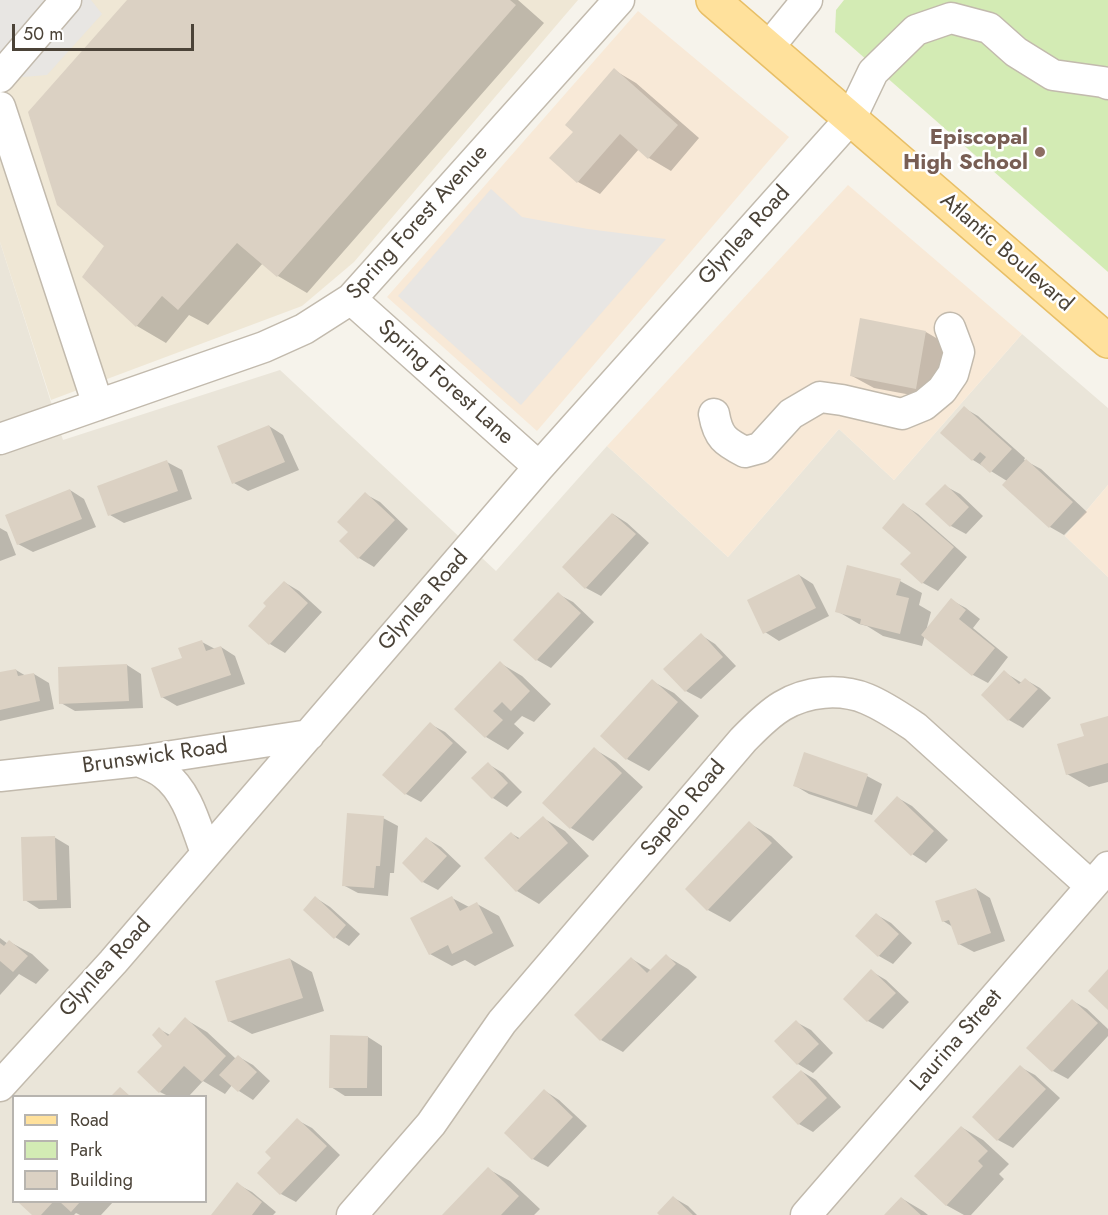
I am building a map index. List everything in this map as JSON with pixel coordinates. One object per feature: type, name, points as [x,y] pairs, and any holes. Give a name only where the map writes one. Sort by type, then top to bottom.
[{"type":"main road","name":"Atlantic Boulevard","points":[[713,0],[1108,341]]},
{"type":"street","points":[[0,77],[66,0]]},
{"type":"street","name":"Spring Forest Avenue","points":[[0,439],[264,347],[303,329],[351,299],[619,0]]},
{"type":"street","points":[[768,48],[807,0]]},
{"type":"street","name":"Glynlea Road","points":[[0,1086],[113,962],[539,467],[851,118],[873,72],[916,30],[951,18],[988,27],[1016,52],[1053,75],[1108,84]]},
{"type":"street","points":[[0,107],[98,405]]},
{"type":"street","name":"Spring Forest Lane","points":[[351,299],[539,467]]},
{"type":"street","points":[[714,414],[717,429],[729,444],[745,452],[760,448],[791,414],[820,397],[902,414],[924,405],[942,390],[953,374],[959,352],[950,328]]},
{"type":"street","name":"Sapelo Road","points":[[352,1215],[431,1124],[502,1022],[743,740],[780,707],[799,698],[825,693],[847,694],[866,699],[897,715],[915,727],[1100,877]]},
{"type":"street","name":"Brunswick Road","points":[[0,776],[139,761],[309,735]]},
{"type":"street","points":[[139,761],[164,773],[178,788],[206,853]]},
{"type":"street","name":"Laurina Street","points":[[806,1215],[1100,877]]},
{"type":"shaded area","points":[[0,0],[578,0],[354,262],[302,306],[51,400],[0,242]]},
{"type":"shaded area","points":[[0,0],[91,0],[102,14],[47,75],[0,81]]},
{"type":"shaded area","points":[[638,11],[789,137],[537,431],[387,297]]},
{"type":"shaded area","points":[[848,185],[1022,334],[894,480],[839,429],[728,557],[607,446]]},
{"type":"shaded area","points":[[491,189],[522,217],[588,229],[666,239],[521,405],[398,296]]},
{"type":"shaded area","points":[[0,242],[63,440],[280,370],[496,571],[607,446],[728,557],[839,429],[894,480],[1022,334],[1108,408],[1108,485],[1065,536],[1108,577],[1108,1215],[0,1215]]},
{"type":"shaded area","points":[[1108,485],[1108,577],[1065,536]]},
{"type":"green space","name":"Episcopal High School","points":[[844,0],[1108,0],[1108,272],[835,32],[836,10]]},
{"type":"building","points":[[127,0],[510,0],[516,5],[277,277],[237,243],[178,310],[162,296],[136,327],[82,277],[104,246],[57,205],[28,112]]},
{"type":"building","points":[[614,68],[678,125],[648,159],[620,134],[577,183],[549,158],[573,132],[565,125]]},
{"type":"building","points":[[860,318],[926,331],[916,389],[850,376]]},
{"type":"building","points":[[964,406],[1012,449],[990,473],[980,464],[986,457],[980,452],[972,461],[940,433]]},
{"type":"building","points":[[269,425],[285,462],[232,484],[217,446]]},
{"type":"building","points":[[1026,459],[1073,502],[1049,528],[1002,485]]},
{"type":"building","points":[[167,460],[178,491],[108,516],[97,486]]},
{"type":"building","points":[[945,484],[969,507],[950,527],[925,504]]},
{"type":"building","points":[[70,489],[82,519],[17,545],[5,515]]},
{"type":"building","points":[[365,492],[395,520],[358,559],[339,541],[348,532],[337,522]]},
{"type":"building","points":[[903,503],[954,547],[922,584],[900,564],[911,553],[882,528]]},
{"type":"building","points":[[612,513],[636,534],[585,589],[562,567]]},
{"type":"building","points":[[847,565],[901,579],[896,595],[909,598],[900,634],[860,624],[861,619],[835,612]]},
{"type":"building","points":[[799,574],[816,608],[763,634],[747,600]]},
{"type":"building","points":[[284,581],[308,603],[269,645],[248,626],[266,606],[263,603]]},
{"type":"building","points":[[558,592],[581,613],[536,661],[513,640]]},
{"type":"building","points":[[951,598],[966,610],[959,619],[995,648],[972,676],[921,635]]},
{"type":"building","points":[[701,633],[723,657],[685,692],[663,669]]},
{"type":"building","points":[[202,640],[206,651],[221,646],[231,675],[161,698],[151,668],[182,658],[178,648]]},
{"type":"building","points":[[500,661],[530,691],[511,711],[502,702],[493,711],[503,720],[485,738],[454,709]]},
{"type":"building","points":[[127,664],[129,701],[59,704],[58,667]]},
{"type":"building","points":[[16,669],[18,676],[34,673],[40,701],[0,710],[0,672]]},
{"type":"building","points":[[1004,670],[1019,684],[1025,678],[1038,689],[1008,721],[981,695]]},
{"type":"building","points":[[652,679],[678,702],[626,760],[600,736]]},
{"type":"building","points":[[1108,716],[1108,763],[1066,775],[1057,744],[1084,736],[1080,724]]},
{"type":"building","points":[[430,722],[453,743],[405,795],[382,775]]},
{"type":"building","points":[[594,747],[622,773],[570,829],[542,803]]},
{"type":"building","points":[[804,752],[868,774],[857,807],[793,786]]},
{"type":"building","points":[[488,762],[508,783],[492,799],[471,778]]},
{"type":"building","points":[[897,796],[934,831],[911,856],[874,821]]},
{"type":"building","points":[[347,813],[384,816],[380,866],[376,866],[374,888],[342,886]]},
{"type":"building","points":[[543,816],[568,843],[516,892],[484,858],[511,832],[518,839]]},
{"type":"building","points":[[749,821],[772,843],[707,911],[685,889]]},
{"type":"building","points":[[55,836],[57,900],[23,901],[21,837]]},
{"type":"building","points":[[426,837],[447,856],[422,883],[402,863]]},
{"type":"building","points":[[976,888],[991,933],[958,945],[949,920],[942,922],[935,901]]},
{"type":"building","points":[[315,896],[346,925],[334,939],[303,910]]},
{"type":"building","points":[[452,896],[460,911],[477,902],[493,933],[452,954],[448,945],[429,955],[410,918]]},
{"type":"building","points":[[876,913],[899,934],[878,957],[855,936]]},
{"type":"building","points":[[9,940],[28,956],[13,972],[0,961],[0,943],[4,946]]},
{"type":"building","points":[[666,954],[676,964],[600,1041],[574,1015],[631,957],[647,973]]},
{"type":"building","points":[[290,958],[303,998],[228,1022],[215,981]]},
{"type":"building","points":[[871,969],[896,993],[867,1022],[843,999]]},
{"type":"building","points":[[1108,969],[1108,1010],[1088,991]]},
{"type":"building","points":[[1072,999],[1098,1023],[1052,1072],[1026,1048]]},
{"type":"building","points":[[185,1017],[226,1056],[202,1082],[184,1066],[159,1093],[137,1072],[162,1046],[152,1035],[159,1027],[168,1036]]},
{"type":"building","points":[[796,1020],[819,1044],[797,1065],[774,1041]]},
{"type":"building","points":[[330,1035],[368,1036],[367,1088],[329,1088]]},
{"type":"building","points":[[238,1055],[257,1072],[238,1092],[219,1075]]},
{"type":"building","points":[[1020,1065],[1046,1089],[997,1141],[972,1117]]},
{"type":"building","points":[[801,1070],[827,1098],[798,1125],[772,1097]]},
{"type":"building","points":[[120,1087],[129,1095],[112,1095]]},
{"type":"building","points":[[544,1089],[573,1117],[532,1160],[504,1133]]},
{"type":"building","points":[[297,1118],[327,1146],[280,1195],[257,1173],[271,1158],[265,1152]]},
{"type":"building","points":[[961,1126],[988,1151],[978,1161],[983,1166],[946,1206],[914,1176]]},
{"type":"building","points":[[488,1167],[519,1196],[501,1215],[442,1215]]},
{"type":"building","points":[[237,1182],[262,1202],[252,1215],[211,1215]]},
{"type":"building","points":[[673,1196],[693,1215],[659,1215],[657,1213]]},
{"type":"building","points":[[901,1197],[921,1215],[884,1215]]},
{"type":"building","points":[[19,1203],[52,1203],[41,1215],[32,1215]]},
{"type":"building","points":[[61,1203],[79,1203],[71,1212]]},
{"type":"place","name":"Episcopal High School","points":[[1040,152]]}]
